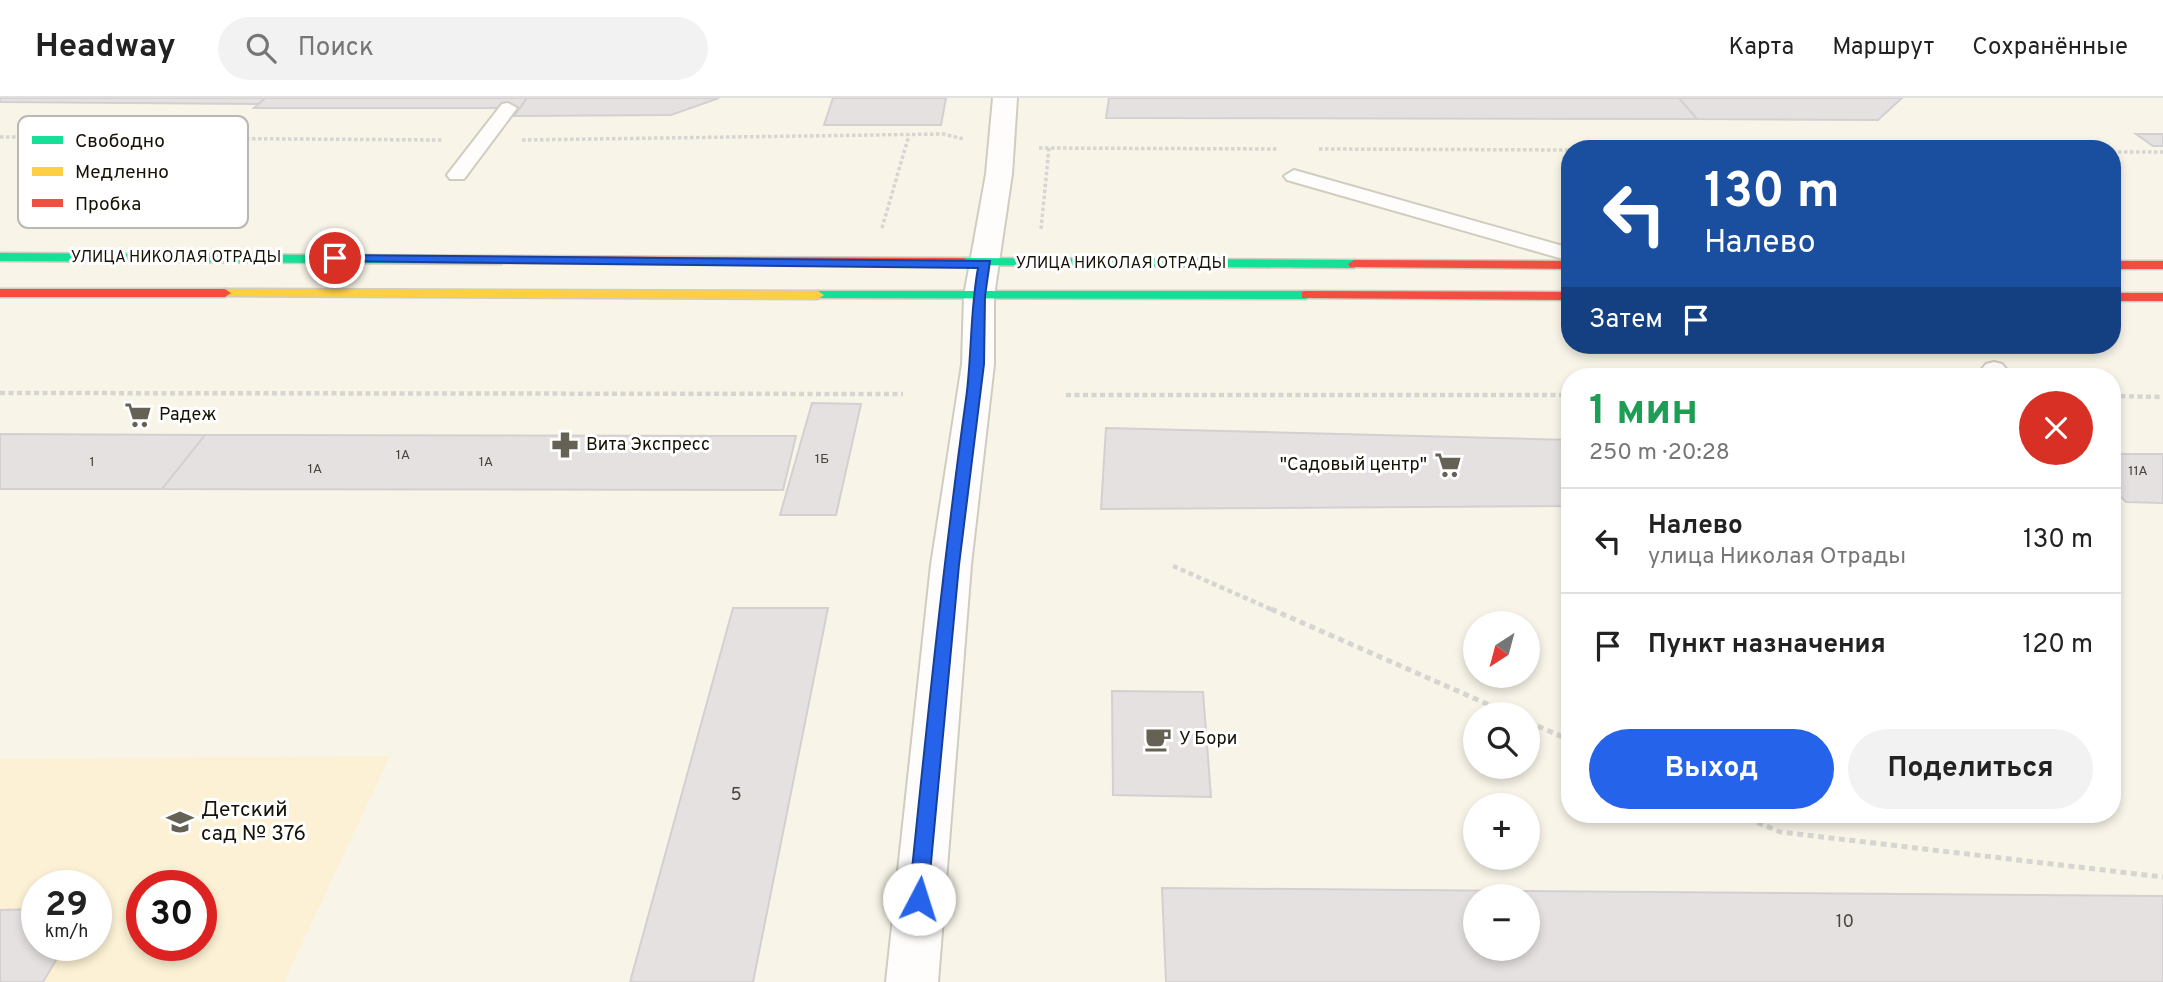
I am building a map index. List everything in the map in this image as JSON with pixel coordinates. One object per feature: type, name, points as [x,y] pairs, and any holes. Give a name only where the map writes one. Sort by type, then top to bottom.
[{"type":"main road","name":"УЛИЦА НИКОЛАЯ ОТРАДЫ","points":[[0,257],[1561,296]]},
{"type":"main road","name":"УЛИЦА НИКОЛАЯ ОТРАДЫ","points":[[0,293],[982,280],[1561,265]]},
{"type":"main road","points":[[2121,265],[2163,265]]},
{"type":"main road","points":[[2121,297],[2163,297]]},
{"type":"street","points":[[912,982],[951,565],[978,364],[982,280],[1006,98]]},
{"type":"lane","points":[[457,175],[508,108]]},
{"type":"lane","points":[[1294,176],[1561,252]]},
{"type":"path","points":[[248,139],[483,141],[943,134],[1001,148],[1282,149]]},
{"type":"path","points":[[880,235],[909,135]]},
{"type":"path","points":[[0,137],[18,137]]},
{"type":"path","points":[[1040,241],[1049,148]]},
{"type":"path","points":[[1310,149],[1561,150]]},
{"type":"path","points":[[2121,152],[2163,152]]},
{"type":"path","points":[[0,393],[903,394]]},
{"type":"path","points":[[1066,395],[1561,396]]},
{"type":"path","points":[[2121,397],[2163,397]]},
{"type":"path","points":[[1172,566],[1483,702]]},
{"type":"path","points":[[1540,727],[1561,736]]},
{"type":"path","points":[[1759,823],[1780,832],[2163,877]]},
{"type":"shaded area","name":"Детский сад № 376","points":[[390,756],[284,982],[0,982],[0,759]]},
{"type":"building","points":[[0,98],[265,98],[259,104],[0,102]]},
{"type":"building","points":[[265,98],[527,98],[520,108],[254,108]]},
{"type":"building","points":[[527,98],[719,98],[671,115],[514,116]]},
{"type":"building","points":[[833,98],[946,98],[941,125],[824,125]]},
{"type":"building","points":[[1109,98],[1679,98],[1697,119],[1106,118]]},
{"type":"building","points":[[1679,98],[1902,98],[1878,120],[1697,119]]},
{"type":"building","points":[[2136,134],[2163,134],[2163,146],[2153,146]]},
{"type":"building","points":[[812,403],[861,404],[836,515],[780,515]]},
{"type":"building","points":[[1106,428],[1561,440],[1561,506],[1101,509]]},
{"type":"building","points":[[0,434],[205,435],[162,489],[0,489]]},
{"type":"building","points":[[205,435],[796,436],[783,490],[162,489]]},
{"type":"building","points":[[2121,454],[2163,454],[2163,503],[2126,502],[2121,497]]},
{"type":"building","points":[[733,608],[828,608],[753,982],[630,982]]},
{"type":"building","points":[[1112,691],[1203,692],[1211,797],[1113,795]]},
{"type":"building","points":[[1162,888],[1463,890],[1463,961],[1540,961],[1540,891],[2163,896],[2163,982],[1166,982]]},
{"type":"building","points":[[21,909],[21,961],[55,961],[43,982],[0,982],[0,910]]},
{"type":"traffic: fast","points":[[0,257],[501,260]]},
{"type":"traffic: fast","points":[[964,262],[1354,264]]},
{"type":"traffic: fast","points":[[818,295],[1306,295]]},
{"type":"traffic: slow","points":[[225,293],[818,295]]},
{"type":"traffic: jam","points":[[501,260],[964,262]]},
{"type":"traffic: jam","points":[[1354,264],[1561,265]]},
{"type":"traffic: jam","points":[[2121,265],[2163,265]]},
{"type":"traffic: jam","points":[[0,293],[225,293]]},
{"type":"traffic: jam","points":[[1306,295],[1561,296]]},
{"type":"traffic: jam","points":[[2121,297],[2163,297]]},
{"type":"place","name":"Радеж","points":[[138,415]]},
{"type":"place","name":"Вита Экспресс","points":[[565,445]]},
{"type":"place","name":"\"Садовый центр\"","points":[[1448,465]]},
{"type":"place","name":"У Бори","points":[[1158,739]]},
{"type":"place","name":"Детский сад № 376","points":[[180,822]]},
{"type":"route","points":[[335,258],[985,264],[979,296],[978,364],[951,565],[919,899]]}]
